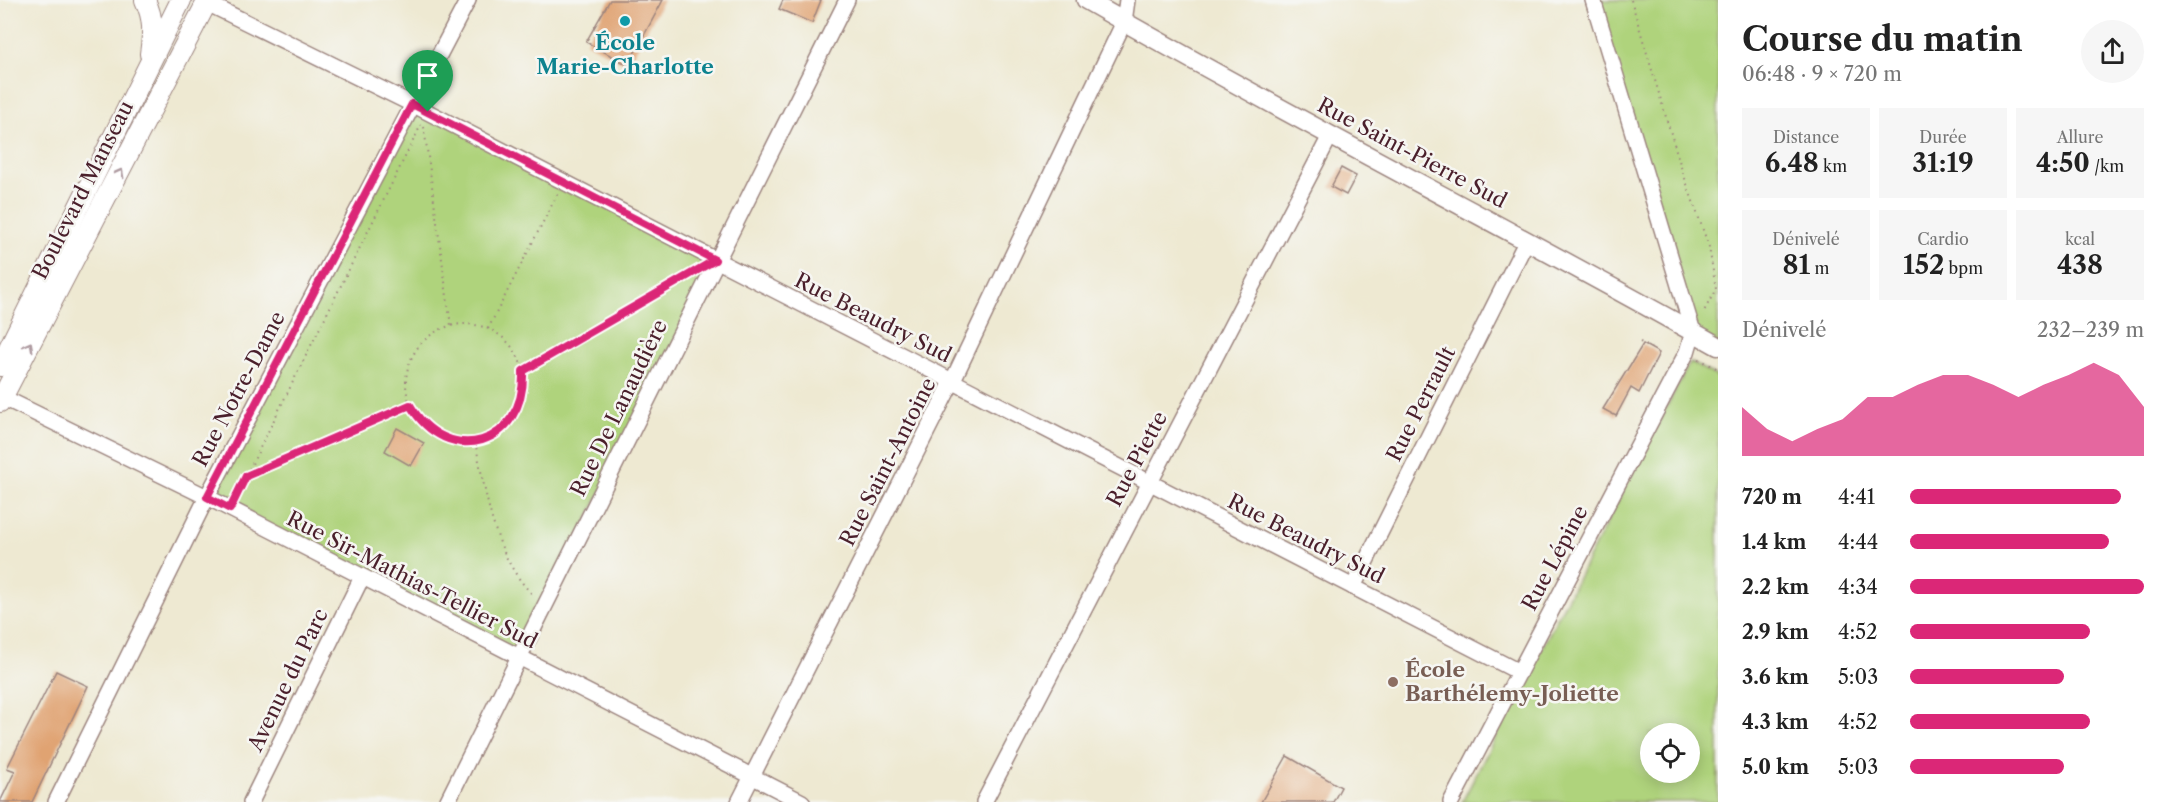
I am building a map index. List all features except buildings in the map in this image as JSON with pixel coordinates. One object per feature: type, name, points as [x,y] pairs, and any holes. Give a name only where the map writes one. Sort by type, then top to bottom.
[{"type":"main road","points":[[145,0],[151,13],[154,30],[146,74]]},
{"type":"main road","name":"Boulevard Manseau","points":[[0,366],[181,0]]},
{"type":"main road","name":"Boulevard Manseau","points":[[1,399],[205,1]]},
{"type":"street","name":"Rue Notre-Dame","points":[[56,802],[207,497],[468,0]]},
{"type":"street","name":"Rue De Lanaudière","points":[[447,802],[715,260],[847,0]]},
{"type":"street","name":"Rue Saint-Pierre Sud","points":[[1086,0],[1330,136],[1527,240],[1718,346]]},
{"type":"street","name":"Rue Saint-Antoine","points":[[739,802],[952,382],[1124,22],[1127,0]]},
{"type":"street","points":[[1593,0],[1693,332]]},
{"type":"street","name":"Rue Beaudry Sud","points":[[205,1],[412,104],[1519,672]]},
{"type":"street","name":"Rue Piette","points":[[984,802],[1330,136]]},
{"type":"street","name":"Rue Perrault","points":[[1353,587],[1527,240]]},
{"type":"street","name":"Rue Lépine","points":[[1451,802],[1687,352],[1693,332]]},
{"type":"street","name":"Rue Sir-Mathias-Tellier Sud","points":[[1,399],[207,497],[801,802]]},
{"type":"street","name":"Avenue du Parc","points":[[251,802],[362,577]]},
{"type":"path","points":[[1631,0],[1681,167],[1709,247],[1716,289],[1693,332]]},
{"type":"path","points":[[230,509],[423,121],[451,326]]},
{"type":"path","points":[[488,329],[563,182]]},
{"type":"path","points":[[523,371],[715,260]]},
{"type":"path","points":[[469,324],[488,329],[510,346],[523,371],[523,390],[518,408],[508,424],[493,435],[475,442],[455,442],[436,435],[420,423],[410,405],[405,386],[408,366],[417,348],[432,334],[451,326],[469,324]]},
{"type":"path","points":[[1640,342],[1652,348]]},
{"type":"path","points":[[1687,352],[1718,369]]},
{"type":"path","points":[[246,476],[410,405]]},
{"type":"path","points":[[475,442],[496,534],[521,583],[545,607]]},
{"type":"green space","points":[[1593,0],[1718,0],[1718,346],[1693,332]]},
{"type":"green space","points":[[412,104],[715,260],[519,659],[207,497]]},
{"type":"green space","points":[[1690,362],[1718,377],[1718,802],[1462,802]]},
{"type":"place","name":"École Marie-Charlotte","points":[[625,21]]},
{"type":"place","name":"École Barthélemy-Joliette","points":[[1393,682]]},
{"type":"route","points":[[412,104],[428,112],[715,260],[523,371],[523,390],[518,408],[508,424],[493,435],[475,442],[455,442],[436,435],[420,423],[410,405],[246,476],[230,509],[207,497],[412,104]]}]
